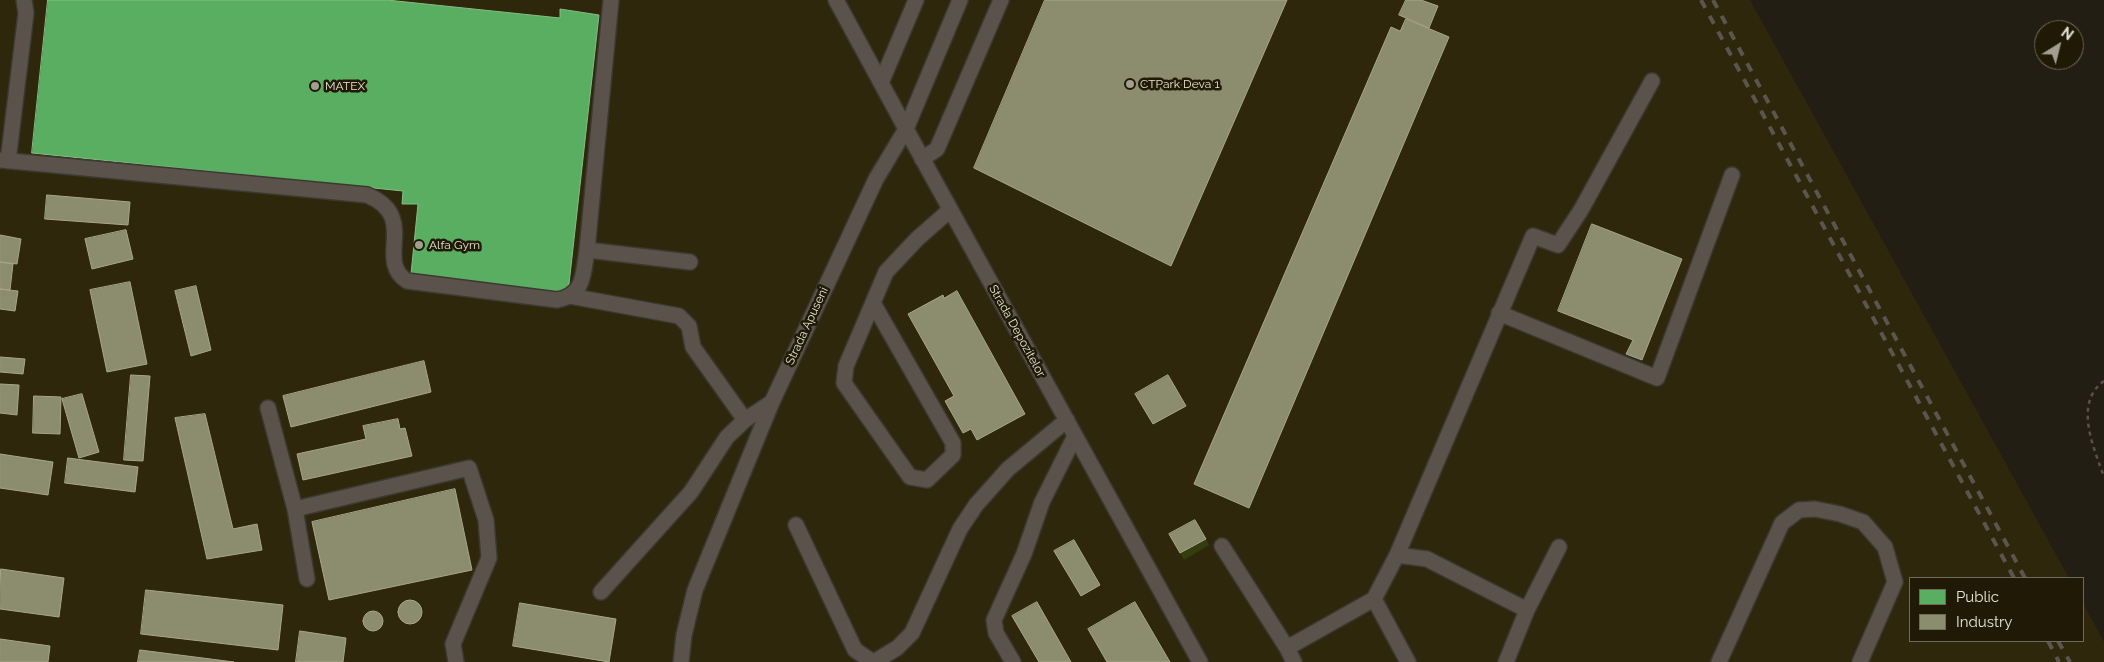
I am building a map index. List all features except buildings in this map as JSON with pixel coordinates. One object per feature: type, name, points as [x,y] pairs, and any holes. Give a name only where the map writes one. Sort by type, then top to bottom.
[{"type":"street","points":[[24,0],[26,13],[4,161],[367,195],[381,202],[395,222],[394,265],[406,281],[558,300],[570,296],[581,286],[587,250],[611,0]]},
{"type":"street","name":"Strada Depozitelor","points":[[836,0],[1200,662]]},
{"type":"street","points":[[881,83],[916,0]]},
{"type":"street","name":"Strada Apuseni","points":[[681,662],[684,635],[695,590],[772,402],[876,179],[906,129],[960,0]]},
{"type":"street","points":[[922,159],[937,149],[1001,0]]},
{"type":"street","points":[[1287,648],[1374,599],[1397,555],[1533,236],[1558,245],[1581,210],[1652,82]]},
{"type":"street","points":[[1499,313],[1657,378],[1732,175]]},
{"type":"street","points":[[872,303],[953,443],[953,455],[927,480],[910,477],[844,383],[846,366],[872,303],[886,272],[917,239],[950,210]]},
{"type":"street","points":[[587,250],[690,262]]},
{"type":"street","points":[[570,296],[679,316],[689,326],[693,347],[745,420]]},
{"type":"street","points":[[601,592],[691,492],[727,437],[745,420],[772,402]]},
{"type":"street","points":[[268,408],[295,508],[307,579]]},
{"type":"street","points":[[796,525],[855,650],[874,662],[897,648],[912,632],[960,529],[976,505],[1008,469],[1067,420]]},
{"type":"street","points":[[1013,662],[996,633],[994,620],[1024,554],[1042,502],[1075,436]]},
{"type":"street","points":[[295,508],[469,468],[486,520],[489,558],[453,644],[456,662]]},
{"type":"street","points":[[1719,662],[1782,523],[1799,510],[1815,509],[1840,514],[1863,522],[1885,547],[1895,582],[1860,662]]},
{"type":"street","points":[[1222,546],[1294,662]]},
{"type":"street","points":[[1506,662],[1527,610],[1559,547]]},
{"type":"street","points":[[1397,555],[1427,558],[1527,610]]},
{"type":"street","points":[[1374,599],[1408,662]]},
{"type":"path","points":[[2104,380],[2099,384],[2089,402],[2088,429],[2104,477]]},
{"type":"shaded area","points":[[0,0],[1750,0],[2068,577],[1909,577],[1909,642],[2084,642],[2084,605],[2104,642],[2104,662],[0,662]]},
{"type":"green space","points":[[1206,539],[1209,545],[1184,560],[1180,553]]},
{"type":"railway","points":[[1701,0],[2013,577]]},
{"type":"railway","points":[[1713,0],[2024,577]]},
{"type":"railway","points":[[2049,642],[2059,662]]},
{"type":"railway","points":[[2059,642],[2070,662]]},
{"type":"place","name":"CTPark Deva 1","points":[[1130,84]]},
{"type":"place","name":"MATEX","points":[[315,86]]},
{"type":"place","name":"Alfa Gym","points":[[419,245]]}]
